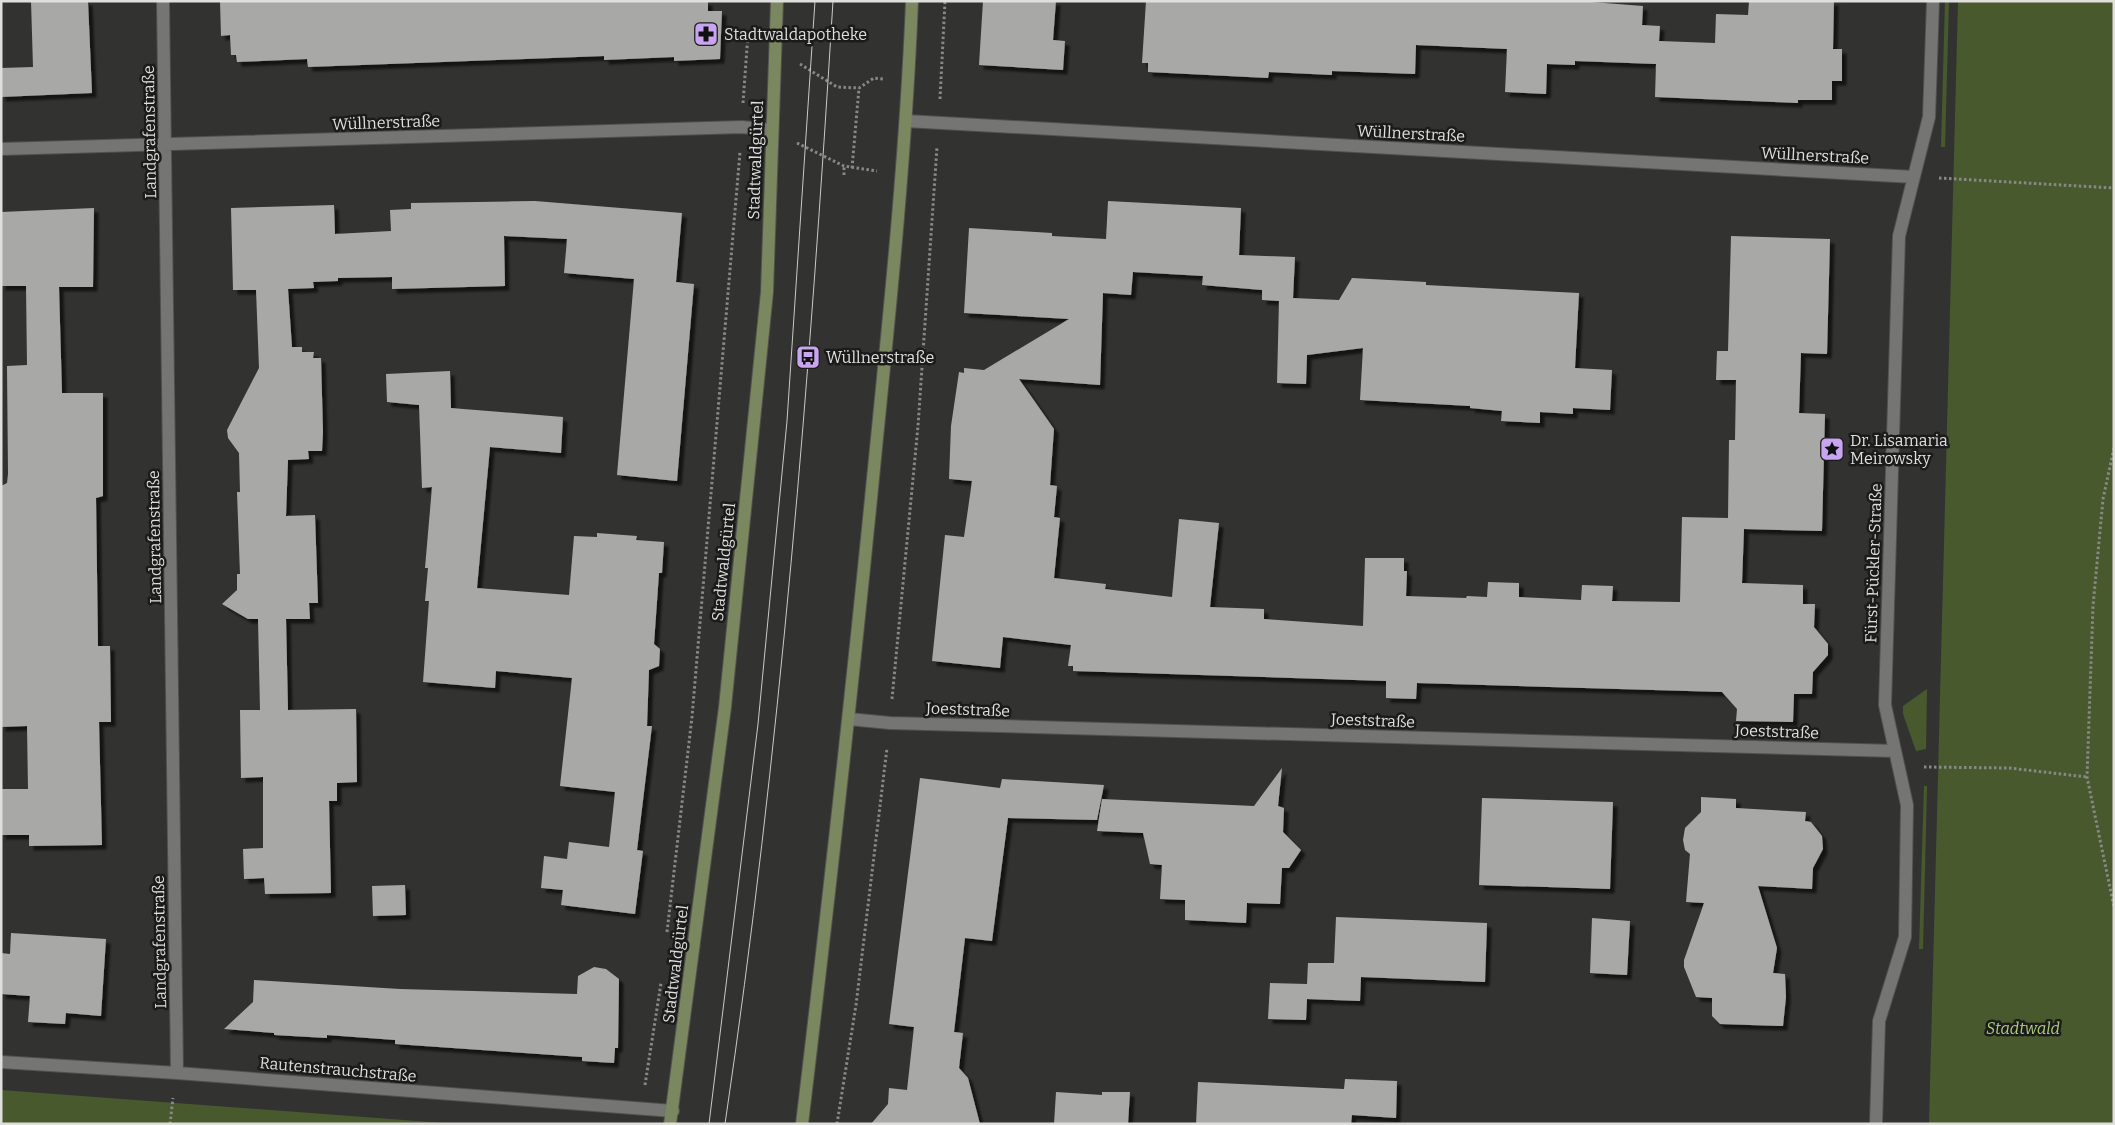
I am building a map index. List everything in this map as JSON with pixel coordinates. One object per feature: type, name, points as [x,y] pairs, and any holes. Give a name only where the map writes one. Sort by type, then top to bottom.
[{"type":"main road","name":"Stadtwaldgürtel","points":[[672,1118],[725,707],[767,292],[777,1]]},
{"type":"main road","points":[[802,1124],[849,719],[902,174],[909,82],[912,1]]},
{"type":"street","name":"Landgrafenstraße","points":[[163,1],[177,1072]]},
{"type":"street","name":"Fürst-Pückler-Straße","points":[[1876,1124],[1879,1021],[1905,937],[1907,806],[1885,705],[1899,246],[1929,117],[1933,1]]},
{"type":"street","name":"Wüllnerstraße","points":[[906,121],[1914,176]]},
{"type":"street","name":"Wüllnerstraße","points":[[1,149],[166,146],[742,127],[772,130]]},
{"type":"street","name":"Joeststraße","points":[[849,719],[890,723],[1895,751]]},
{"type":"street","name":"Rautenstrauchstraße","points":[[1,1062],[177,1072],[642,1109],[672,1118]]},
{"type":"path","points":[[837,1124],[856,1005],[890,723],[918,426],[945,1]]},
{"type":"path","points":[[666,941],[692,717],[739,172],[749,28]]},
{"type":"path","points":[[745,78],[798,86],[800,63],[837,87],[859,88],[874,78],[940,85]]},
{"type":"path","points":[[852,168],[859,88]]},
{"type":"path","points":[[793,151],[794,141],[844,166],[935,177]]},
{"type":"path","points":[[844,166],[844,175]]},
{"type":"path","points":[[739,172],[770,175]]},
{"type":"path","points":[[1914,176],[2114,188]]},
{"type":"path","points":[[2114,448],[2103,499],[2092,606],[2087,777],[2114,907]]},
{"type":"path","points":[[1899,767],[2009,768],[2087,777]]},
{"type":"path","points":[[642,1109],[661,979]]},
{"type":"green space","points":[[1945,1],[1949,1],[1945,147],[1941,147]]},
{"type":"green space","name":"Stadtwald","points":[[1958,1],[2114,1],[2114,1124],[1929,1124]]},
{"type":"green space","points":[[1927,689],[1926,749],[1916,751],[1903,714],[1903,706]]},
{"type":"green space","points":[[1924,786],[1927,786],[1923,949],[1919,949]]},
{"type":"green space","points":[[1,1090],[457,1124],[1,1124]]},
{"type":"building","points":[[31,1],[88,1],[92,93],[1,97],[1,68],[33,67]]},
{"type":"building","points":[[220,1],[708,1],[708,11],[722,11],[720,59],[674,61],[674,57],[604,60],[604,56],[308,67],[307,59],[237,62],[236,55],[231,55],[230,35],[221,36]]},
{"type":"building","points":[[983,1],[1056,1],[1053,40],[1065,41],[1063,70],[979,65]]},
{"type":"building","points":[[1146,1],[1579,1],[1643,6],[1642,25],[1660,26],[1659,41],[1715,43],[1716,14],[1748,15],[1749,1],[1834,1],[1833,49],[1842,49],[1842,81],[1832,81],[1832,100],[1798,100],[1798,103],[1655,97],[1656,64],[1575,61],[1575,65],[1547,64],[1546,94],[1505,92],[1507,49],[1416,45],[1415,74],[1332,71],[1332,75],[1269,72],[1268,78],[1148,72],[1148,63],[1142,63]]},
{"type":"building","points":[[535,201],[682,213],[676,282],[694,284],[677,481],[617,475],[634,279],[564,273],[567,239],[504,236],[505,286],[392,289],[392,277],[338,278],[338,281],[313,282],[314,288],[288,289],[292,347],[302,347],[302,352],[314,352],[313,358],[321,358],[323,432],[322,451],[308,451],[309,459],[288,460],[286,516],[315,515],[318,603],[309,603],[310,619],[286,619],[288,710],[356,709],[357,782],[337,783],[337,801],[329,801],[331,893],[265,894],[264,878],[244,879],[243,849],[263,848],[263,777],[241,778],[240,710],[260,710],[258,619],[248,619],[222,604],[237,590],[237,574],[240,574],[237,492],[240,492],[239,453],[228,438],[227,430],[259,368],[256,290],[233,290],[231,208],[334,205],[335,234],[391,231],[390,210],[411,209],[411,203]]},
{"type":"building","points":[[1108,201],[1241,208],[1239,255],[1295,257],[1293,298],[1339,300],[1352,278],[1426,282],[1426,285],[1579,293],[1575,368],[1612,370],[1610,410],[1573,408],[1573,414],[1540,412],[1540,423],[1501,421],[1502,411],[1470,408],[1470,406],[1360,400],[1363,348],[1307,355],[1306,384],[1277,383],[1279,301],[1262,300],[1262,290],[1202,285],[1203,276],[1133,272],[1131,295],[1103,293],[1100,385],[1019,379],[1054,429],[1050,485],[1057,486],[1054,517],[1060,518],[1054,578],[1106,584],[1105,589],[1172,597],[1179,519],[1219,523],[1210,607],[1264,609],[1264,619],[1363,626],[1365,558],[1404,558],[1404,571],[1407,571],[1406,596],[1487,597],[1488,582],[1519,583],[1519,597],[1581,600],[1582,585],[1613,586],[1612,601],[1680,602],[1682,517],[1728,518],[1729,440],[1735,440],[1736,380],[1716,380],[1717,351],[1728,351],[1731,236],[1830,239],[1827,354],[1801,353],[1799,413],[1825,414],[1822,531],[1744,529],[1742,583],[1803,585],[1803,604],[1815,604],[1814,627],[1828,644],[1828,655],[1813,672],[1812,694],[1794,694],[1793,722],[1736,721],[1737,709],[1722,692],[1417,683],[1416,699],[1386,698],[1386,681],[1073,671],[1073,666],[1068,666],[1071,645],[1003,637],[1000,668],[932,661],[945,535],[964,537],[972,481],[949,479],[951,426],[959,372],[964,373],[964,368],[984,370],[1069,319],[964,313],[969,228],[1052,233],[1052,236],[1106,239]]},
{"type":"building","points":[[94,208],[93,287],[59,287],[62,393],[103,393],[103,496],[96,498],[98,646],[110,646],[111,722],[99,722],[102,845],[29,846],[29,835],[1,835],[1,789],[28,789],[27,726],[1,727],[1,486],[7,483],[8,474],[7,366],[27,365],[26,286],[1,286],[1,212]]},
{"type":"building","points":[[450,371],[451,408],[563,417],[561,453],[490,447],[477,588],[569,595],[574,536],[597,537],[597,533],[637,536],[636,540],[664,542],[662,573],[659,573],[654,644],[660,649],[659,666],[649,670],[647,726],[652,726],[637,850],[643,851],[635,914],[561,905],[563,890],[541,888],[544,856],[567,859],[569,842],[609,847],[615,792],[560,786],[572,678],[496,671],[495,688],[423,682],[429,601],[425,601],[428,568],[425,568],[432,487],[422,488],[419,405],[387,402],[386,374]]},
{"type":"building","points":[[1282,768],[1278,806],[1284,808],[1283,832],[1301,850],[1289,868],[1282,868],[1280,904],[1247,903],[1246,923],[1185,920],[1185,900],[1160,899],[1162,865],[1150,864],[1143,833],[1097,831],[1102,799],[1254,806]]},
{"type":"building","points":[[920,778],[1000,788],[1002,779],[1104,785],[1097,820],[1008,818],[992,941],[965,938],[954,1032],[963,1033],[959,1068],[968,1078],[980,1124],[871,1124],[888,1104],[889,1088],[907,1090],[914,1027],[889,1024]]},
{"type":"building","points":[[1701,797],[1736,799],[1736,808],[1806,812],[1805,821],[1811,822],[1822,836],[1823,849],[1813,868],[1812,889],[1758,886],[1777,948],[1773,973],[1785,974],[1786,997],[1783,1026],[1720,1024],[1712,1016],[1712,998],[1696,997],[1684,967],[1684,960],[1704,903],[1686,902],[1690,854],[1685,850],[1683,840],[1685,828],[1701,812]]},
{"type":"building","points":[[1482,798],[1613,802],[1610,889],[1479,885]]},
{"type":"building","points":[[405,885],[406,915],[373,916],[372,886]]},
{"type":"building","points":[[1336,917],[1487,923],[1485,982],[1361,977],[1360,1001],[1307,999],[1306,1020],[1268,1019],[1270,983],[1307,984],[1308,963],[1334,963]]},
{"type":"building","points":[[1592,918],[1630,921],[1627,975],[1590,973]]},
{"type":"building","points":[[11,933],[106,939],[101,1016],[66,1013],[65,1024],[28,1022],[30,996],[1,994],[1,953],[10,954]]},
{"type":"building","points":[[594,967],[606,969],[619,979],[618,1048],[615,1048],[614,1063],[582,1061],[582,1057],[395,1044],[395,1040],[327,1035],[327,1038],[274,1035],[274,1033],[224,1029],[253,1002],[254,980],[400,989],[577,994],[578,976]]},
{"type":"building","points":[[1345,1079],[1397,1081],[1396,1118],[1352,1115],[1351,1124],[1196,1124],[1198,1082],[1344,1089]]},
{"type":"building","points":[[1056,1092],[1102,1095],[1102,1092],[1130,1092],[1128,1124],[1054,1124]]},
{"type":"tram line","points":[[709,1124],[758,724],[787,421],[815,1]]},
{"type":"tram line","points":[[725,1124],[762,844],[791,564],[814,282],[833,1]]},
{"type":"place","name":"Stadtwaldapotheke","points":[[706,34]]},
{"type":"place","name":"Wüllnerstraße","points":[[808,357]]},
{"type":"place","name":"Dr. Lisamaria Meirowsky","points":[[1832,449]]}]
